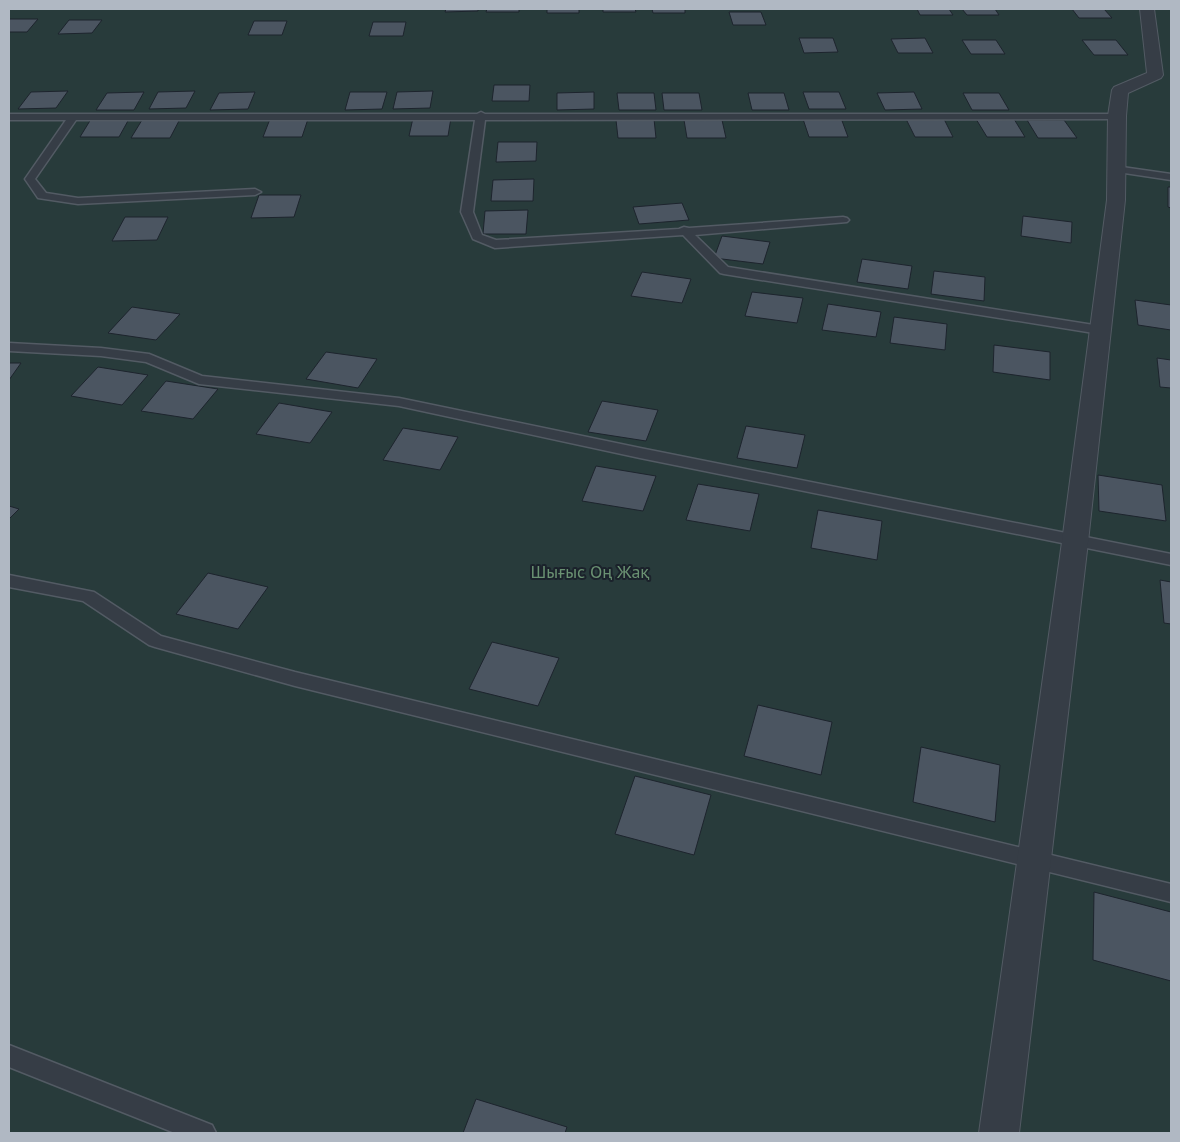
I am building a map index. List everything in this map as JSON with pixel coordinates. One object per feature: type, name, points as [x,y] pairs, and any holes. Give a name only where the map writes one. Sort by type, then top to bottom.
[{"type":"street","points":[[999,1133],[1076,542],[1116,200],[1116,116],[1120,90],[1155,75],[1147,9]]},
{"type":"lane","points":[[481,115],[467,212],[477,237],[494,244],[549,242],[684,230],[843,220]]},
{"type":"lane","points":[[9,116],[1116,116]]},
{"type":"lane","points":[[73,117],[30,179],[42,196],[78,201],[255,192]]},
{"type":"lane","points":[[1115,169],[1171,177]]},
{"type":"lane","points":[[684,230],[724,270],[1100,330]]},
{"type":"lane","points":[[9,347],[101,352],[149,358],[199,380],[399,402],[1171,560]]},
{"type":"lane","points":[[9,581],[88,596],[155,641],[295,679],[1171,893]]},
{"type":"lane","points":[[9,1056],[204,1133]]},
{"type":"green space","name":"Шығыс Оң Жақ","points":[[9,9],[1171,9],[1171,1133],[9,1133]]},
{"type":"building","points":[[446,9],[478,9],[478,11],[445,12]]},
{"type":"building","points":[[487,9],[519,9],[519,12],[486,12]]},
{"type":"building","points":[[547,9],[579,9],[579,13],[547,13]]},
{"type":"building","points":[[603,9],[635,9],[636,12],[603,12]]},
{"type":"building","points":[[652,9],[685,9],[685,13],[653,13]]},
{"type":"building","points":[[917,9],[949,9],[953,15],[920,15]]},
{"type":"building","points":[[962,9],[995,9],[999,15],[967,15]]},
{"type":"building","points":[[1072,9],[1104,9],[1112,18],[1079,18]]},
{"type":"building","points":[[729,12],[761,12],[766,25],[733,25]]},
{"type":"building","points":[[9,19],[38,19],[27,32],[9,32]]},
{"type":"building","points":[[69,20],[102,20],[92,33],[58,34]]},
{"type":"building","points":[[254,21],[287,21],[282,35],[248,35]]},
{"type":"building","points":[[373,22],[406,22],[403,36],[369,36]]},
{"type":"building","points":[[799,38],[833,38],[838,52],[804,53]]},
{"type":"building","points":[[925,38],[933,53],[898,53],[891,39]]},
{"type":"building","points":[[962,40],[996,40],[1005,54],[971,54]]},
{"type":"building","points":[[1082,40],[1116,40],[1128,55],[1094,55]]},
{"type":"building","points":[[494,85],[530,85],[529,101],[492,101]]},
{"type":"building","points":[[68,91],[56,108],[18,109],[31,92]]},
{"type":"building","points":[[195,91],[186,108],[149,109],[158,92]]},
{"type":"building","points":[[433,91],[430,108],[393,109],[397,92]]},
{"type":"building","points":[[144,92],[134,110],[96,110],[107,93]]},
{"type":"building","points":[[255,92],[248,109],[210,110],[219,93]]},
{"type":"building","points":[[350,92],[387,92],[382,109],[345,110]]},
{"type":"building","points":[[594,92],[594,109],[557,110],[557,93]]},
{"type":"building","points":[[803,92],[839,92],[846,109],[809,109]]},
{"type":"building","points":[[914,92],[922,109],[885,110],[877,93]]},
{"type":"building","points":[[617,93],[654,93],[656,110],[619,110]]},
{"type":"building","points":[[662,93],[699,93],[702,110],[664,110]]},
{"type":"building","points":[[748,93],[784,93],[789,110],[752,110]]},
{"type":"building","points":[[963,93],[999,93],[1009,110],[972,110]]},
{"type":"building","points":[[413,118],[451,118],[448,136],[409,136]]},
{"type":"building","points":[[841,118],[848,137],[809,137],[803,119]]},
{"type":"building","points":[[91,119],[129,119],[119,137],[80,137]]},
{"type":"building","points":[[180,119],[170,138],[131,138],[142,120]]},
{"type":"building","points":[[270,119],[308,119],[302,137],[263,137]]},
{"type":"building","points":[[654,119],[656,138],[618,138],[616,120]]},
{"type":"building","points":[[906,119],[944,119],[953,137],[915,137]]},
{"type":"building","points":[[976,119],[1014,119],[1025,137],[987,137]]},
{"type":"building","points":[[684,120],[722,120],[726,138],[687,138]]},
{"type":"building","points":[[1027,120],[1064,120],[1077,138],[1038,138]]},
{"type":"building","points":[[498,142],[537,142],[536,161],[496,162]]},
{"type":"building","points":[[534,179],[533,201],[491,201],[493,180]]},
{"type":"building","points":[[1168,187],[1171,187],[1171,208],[1168,207]]},
{"type":"building","points":[[259,195],[301,195],[294,217],[251,218]]},
{"type":"building","points":[[682,203],[689,220],[639,224],[633,207]]},
{"type":"building","points":[[528,210],[526,234],[483,234],[485,211]]},
{"type":"building","points":[[1023,216],[1072,222],[1071,243],[1021,236]]},
{"type":"building","points":[[125,217],[168,217],[157,240],[112,241]]},
{"type":"building","points":[[722,236],[770,242],[763,264],[714,258]]},
{"type":"building","points":[[862,259],[912,266],[908,289],[857,282]]},
{"type":"building","points":[[934,271],[985,277],[984,301],[931,294]]},
{"type":"building","points":[[642,272],[691,279],[682,303],[631,296]]},
{"type":"building","points":[[752,292],[803,298],[797,323],[745,316]]},
{"type":"building","points":[[1135,300],[1171,305],[1171,330],[1138,325]]},
{"type":"building","points":[[828,304],[881,312],[876,337],[822,330]]},
{"type":"building","points":[[132,307],[180,314],[156,340],[108,333]]},
{"type":"building","points":[[894,317],[947,324],[945,350],[890,343]]},
{"type":"building","points":[[994,345],[1050,352],[1050,380],[993,372]]},
{"type":"building","points":[[326,352],[377,359],[358,388],[306,379]]},
{"type":"building","points":[[1157,358],[1171,360],[1171,388],[1160,387]]},
{"type":"building","points":[[9,363],[21,363],[9,380]]},
{"type":"building","points":[[98,367],[148,375],[122,405],[71,396]]},
{"type":"building","points":[[166,381],[218,389],[193,419],[141,411]]},
{"type":"building","points":[[602,401],[658,410],[646,441],[588,432]]},
{"type":"building","points":[[279,403],[332,412],[310,443],[256,434]]},
{"type":"building","points":[[746,426],[805,435],[797,468],[737,458]]},
{"type":"building","points":[[403,428],[458,437],[440,470],[383,460]]},
{"type":"building","points":[[596,466],[656,476],[643,511],[582,501]]},
{"type":"building","points":[[1098,475],[1162,485],[1166,521],[1099,511]]},
{"type":"building","points":[[698,484],[759,494],[750,531],[686,520]]},
{"type":"building","points":[[9,506],[19,509],[9,519]]},
{"type":"building","points":[[818,510],[882,521],[877,560],[811,548]]},
{"type":"building","points":[[208,573],[268,587],[238,629],[176,614]]},
{"type":"building","points":[[1160,580],[1171,582],[1171,624],[1164,623]]},
{"type":"building","points":[[492,642],[559,658],[538,706],[469,689]]},
{"type":"building","points":[[758,705],[832,722],[821,775],[744,756]]},
{"type":"building","points":[[921,747],[1000,765],[995,822],[913,802]]},
{"type":"building","points":[[635,776],[711,795],[694,855],[615,834]]},
{"type":"building","points":[[1094,892],[1171,912],[1171,981],[1093,960]]},
{"type":"building","points":[[476,1099],[567,1127],[565,1133],[463,1133]]}]
